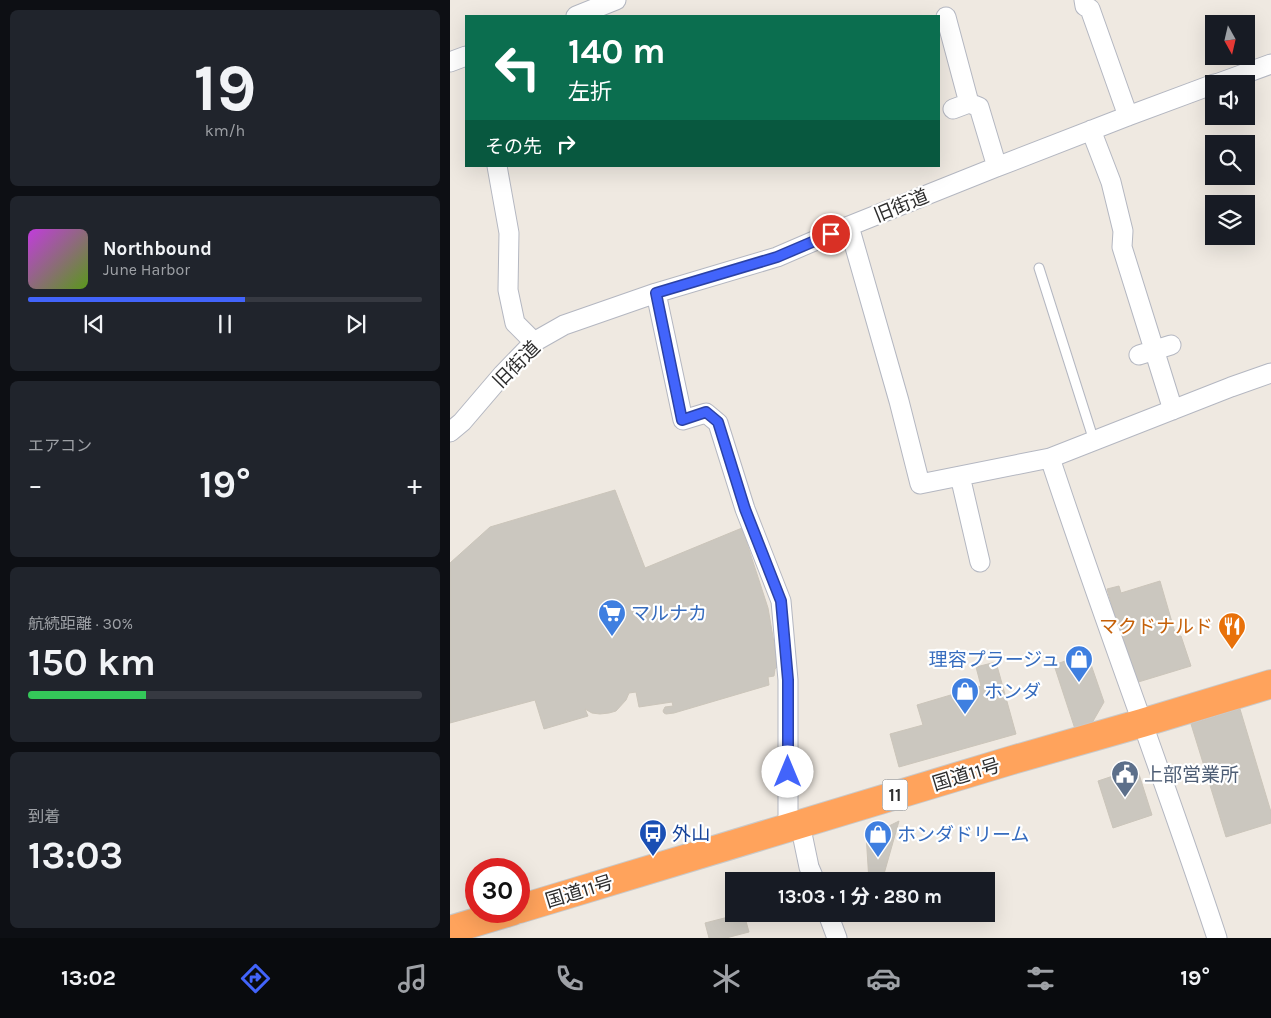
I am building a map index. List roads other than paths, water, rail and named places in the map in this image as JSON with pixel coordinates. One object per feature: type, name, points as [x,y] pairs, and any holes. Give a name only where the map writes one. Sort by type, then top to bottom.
[{"type":"highway","name":"国道11号","points":[[530,907],[1008,761],[1271,684]]},
{"type":"highway","points":[[450,930],[473,923]]},
{"type":"street","points":[[578,15],[616,0]]},
{"type":"street","points":[[1084,0],[1085,6],[1090,9],[1128,116]]},
{"type":"street","points":[[945,29],[961,106],[979,107],[997,167]]},
{"type":"street","points":[[450,62],[465,56]]},
{"type":"street","name":"旧街道","points":[[1240,75],[1271,64]]},
{"type":"street","name":"旧街道","points":[[450,432],[462,422],[503,374],[534,342],[564,325],[656,293],[777,257],[997,167],[1205,88]]},
{"type":"street","points":[[1091,130],[1111,182],[1113,225],[1123,231],[1122,247],[1146,298],[1155,350],[1173,410]]},
{"type":"street","points":[[497,167],[509,233],[508,290],[516,323],[534,342]]},
{"type":"street","points":[[849,226],[899,401],[920,484],[1050,458],[1271,373]]},
{"type":"street","points":[[656,293],[682,420],[706,412],[718,422],[745,509],[781,601],[788,680],[794,826],[811,872]]},
{"type":"street","points":[[1050,458],[1075,534],[1189,852],[1217,938]]},
{"type":"street","points":[[960,476],[980,562]]},
{"type":"street","points":[[831,922],[837,938]]},
{"type":"lane","points":[[1039,268],[1094,441]]},
{"type":"place","name":"マルナカ","points":[[612,637]]},
{"type":"place","name":"マクドナルド","points":[[1232,650]]},
{"type":"place","name":"理容プラージュ","points":[[1079,683]]},
{"type":"place","name":"ホンダ","points":[[965,715]]},
{"type":"place","name":"上部営業所","points":[[1125,798]]},
{"type":"place","name":"外山","points":[[653,857]]},
{"type":"place","name":"ホンダドリーム","points":[[878,858]]}]
